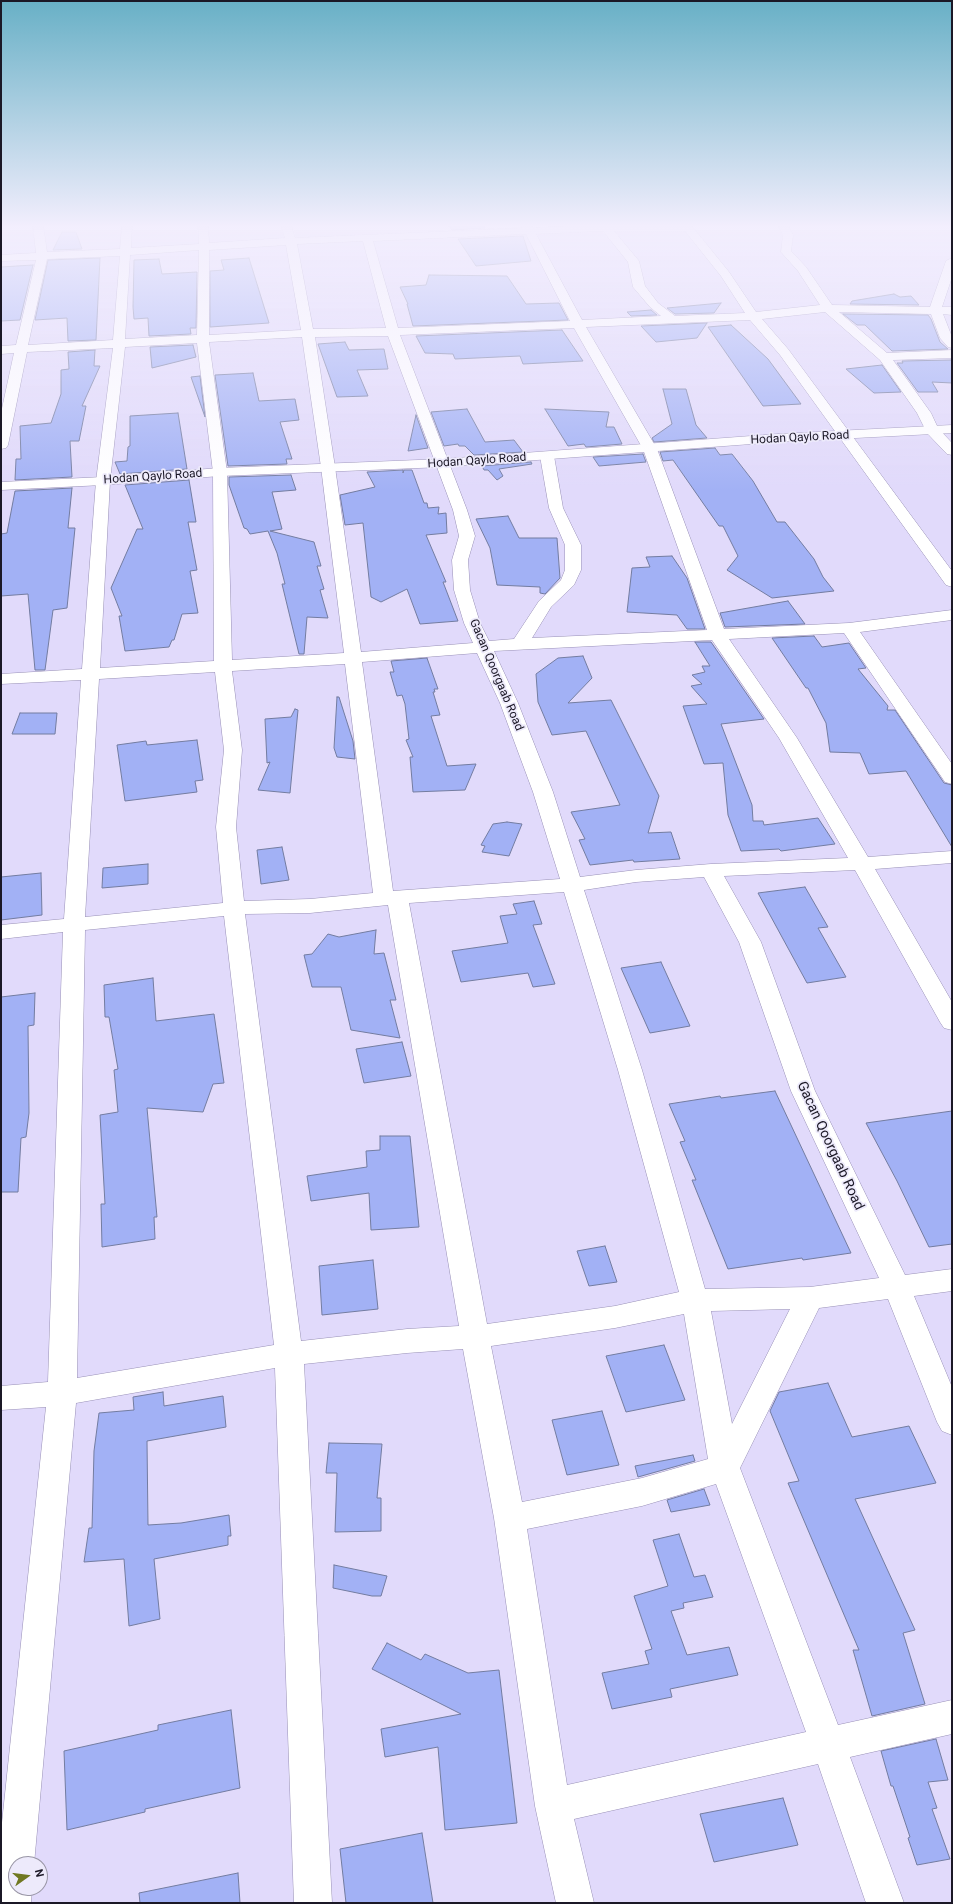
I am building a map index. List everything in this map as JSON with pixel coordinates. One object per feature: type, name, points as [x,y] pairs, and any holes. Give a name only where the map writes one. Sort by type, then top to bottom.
[{"type":"street","points":[[1,446],[29,314]]},
{"type":"street","points":[[12,1903],[62,1393],[74,926],[89,675],[103,481],[121,314]]},
{"type":"street","points":[[203,314],[203,340],[220,472],[223,667],[233,750],[226,827],[234,908],[289,1354],[313,1903]]},
{"type":"street","points":[[304,314],[328,468],[352,657],[391,898],[510,1518],[554,1806],[575,1903]]},
{"type":"street","name":"Gacan Qoorgaab Road","points":[[387,314],[392,332],[443,463],[467,536],[460,560],[462,590],[482,647],[509,702],[542,792],[630,1070],[695,1300],[725,1468],[828,1744],[885,1903]]},
{"type":"street","points":[[573,314],[650,448],[717,634],[788,738],[952,1022]]},
{"type":"street","points":[[665,314],[673,320]]},
{"type":"street","points":[[1,350],[119,345],[308,333],[392,332],[673,320],[773,314]]},
{"type":"street","points":[[835,314],[884,357],[924,413],[932,430],[952,451]]},
{"type":"street","points":[[937,314],[946,338],[952,344]]},
{"type":"street","points":[[753,316],[784,352],[843,435],[952,582]]},
{"type":"street","points":[[884,357],[952,354]]},
{"type":"street","name":"Hodan Qaylo Road","points":[[1,486],[103,481],[220,472],[443,463],[778,438],[952,429]]},
{"type":"street","points":[[520,644],[545,604],[568,582],[573,570],[573,545],[556,508],[547,456]]},
{"type":"street","points":[[1,679],[223,667],[520,644],[849,628],[952,615]]},
{"type":"street","points":[[849,628],[952,778]]},
{"type":"street","points":[[1,932],[74,926],[234,908],[310,906],[391,898],[572,885],[636,876],[711,870],[862,864],[952,857]]},
{"type":"street","name":"Gacan Qoorgaab Road","points":[[711,870],[750,942],[803,1091],[897,1287],[952,1422]]},
{"type":"street","points":[[1,1398],[62,1393],[289,1354],[407,1341],[475,1337],[615,1317],[695,1300],[810,1298],[952,1280]]},
{"type":"street","points":[[510,1518],[642,1492],[725,1468],[810,1298]]},
{"type":"street","points":[[554,1806],[952,1717]]},
{"type":"building","points":[[1,314],[21,314],[20,320],[1,321]]},
{"type":"building","points":[[36,314],[97,314],[96,340],[68,341],[67,318],[35,320]]},
{"type":"building","points":[[134,314],[196,314],[196,328],[190,328],[191,334],[149,336],[148,318],[134,319]]},
{"type":"building","points":[[210,314],[266,314],[269,323],[210,327]]},
{"type":"building","points":[[410,314],[565,314],[568,320],[413,326]]},
{"type":"building","points":[[629,314],[657,315],[631,316]]},
{"type":"building","points":[[843,314],[928,315],[940,342],[948,349],[892,351],[865,325],[857,325]]},
{"type":"building","points":[[707,323],[697,338],[656,342],[641,326]]},
{"type":"building","points":[[731,325],[768,359],[801,404],[763,406],[708,327]]},
{"type":"building","points":[[562,330],[583,361],[523,364],[520,356],[455,359],[453,354],[425,353],[416,336]]},
{"type":"building","points":[[345,342],[349,350],[384,349],[388,369],[357,370],[368,396],[337,397],[318,344]]},
{"type":"building","points":[[193,345],[196,357],[152,368],[150,347]]},
{"type":"building","points":[[95,350],[94,366],[100,366],[82,406],[86,406],[79,441],[70,441],[72,477],[15,480],[16,459],[21,459],[20,426],[51,423],[61,394],[61,370],[69,369],[68,352]]},
{"type":"building","points":[[952,360],[952,383],[932,382],[938,392],[918,392],[897,363],[903,363],[902,361]]},
{"type":"building","points":[[882,365],[901,392],[874,393],[846,369]]},
{"type":"building","points":[[253,373],[259,401],[295,399],[299,420],[280,422],[292,459],[286,459],[287,464],[228,466],[215,375]]},
{"type":"building","points":[[200,376],[205,417],[191,377]]},
{"type":"building","points":[[663,389],[686,389],[696,425],[707,438],[654,442],[652,438],[672,424]]},
{"type":"building","points":[[467,409],[485,442],[514,440],[523,452],[474,455],[465,446],[459,446],[458,444],[444,446],[431,412]]},
{"type":"building","points":[[545,409],[609,412],[606,427],[614,427],[622,444],[586,447],[584,444],[568,446]]},
{"type":"building","points":[[178,413],[187,469],[120,474],[115,462],[127,461],[128,447],[130,446],[130,416]]},
{"type":"building","points":[[416,415],[428,448],[408,451]]},
{"type":"building","points":[[715,448],[720,455],[732,454],[753,481],[777,522],[785,522],[814,559],[823,577],[834,591],[772,598],[727,570],[738,556],[723,526],[719,526],[673,460],[663,461],[660,452]]},
{"type":"building","points":[[643,454],[646,462],[599,466],[593,457]]},
{"type":"building","points":[[531,462],[532,464],[499,469],[503,476],[497,480],[488,470],[484,470],[482,466]]},
{"type":"building","points":[[403,470],[403,473],[404,470],[412,470],[424,503],[427,503],[428,508],[439,507],[438,514],[446,513],[447,533],[426,535],[446,582],[443,582],[458,621],[420,624],[407,589],[381,602],[371,597],[363,523],[345,525],[340,495],[375,487],[367,472]]},
{"type":"building","points":[[291,475],[296,490],[272,492],[282,529],[270,531],[314,542],[321,566],[317,566],[324,589],[320,590],[328,618],[307,617],[304,654],[299,654],[282,584],[285,584],[277,553],[268,531],[250,534],[247,529],[244,528],[229,485],[229,477]]},
{"type":"building","points":[[189,480],[196,522],[188,522],[197,570],[190,571],[198,613],[182,614],[174,640],[172,640],[169,647],[125,651],[119,616],[122,616],[111,588],[137,529],[143,529],[125,485]]},
{"type":"building","points":[[72,488],[68,528],[75,528],[67,608],[53,610],[45,670],[35,670],[28,594],[1,596],[1,534],[7,533],[15,491]]},
{"type":"building","points":[[508,516],[519,538],[557,538],[560,578],[545,594],[540,593],[540,587],[497,585],[490,548],[476,519]]},
{"type":"building","points":[[672,556],[687,578],[705,629],[687,629],[677,615],[627,612],[632,568],[650,567],[646,557]]},
{"type":"building","points":[[788,601],[805,624],[725,627],[720,613]]},
{"type":"building","points":[[814,636],[822,647],[849,643],[866,668],[858,669],[888,706],[887,710],[895,710],[944,783],[952,785],[952,847],[906,771],[869,774],[860,753],[830,752],[826,723],[808,688],[806,688],[772,638]]},
{"type":"building","points":[[695,642],[711,642],[764,719],[721,724],[752,805],[753,821],[763,821],[764,825],[818,818],[835,844],[781,851],[779,849],[741,851],[728,815],[723,763],[704,764],[683,706],[707,704],[691,686],[702,684],[692,675],[705,672],[702,666],[710,666]]},
{"type":"building","points":[[583,656],[592,678],[568,703],[611,700],[659,796],[648,833],[671,832],[680,859],[634,862],[633,860],[590,865],[579,840],[585,839],[571,812],[620,805],[586,731],[552,735],[538,702],[536,674],[558,658]]},
{"type":"building","points":[[427,658],[438,689],[434,689],[435,692],[433,692],[440,715],[431,716],[447,766],[476,764],[465,790],[413,792],[410,757],[413,757],[406,740],[409,739],[405,704],[402,695],[397,696],[390,672],[394,672],[391,661]]},
{"type":"building","points":[[337,697],[339,697],[353,741],[355,759],[337,757],[334,748]]},
{"type":"building","points":[[295,709],[298,710],[290,793],[258,790],[270,762],[267,763],[265,719],[291,717]]},
{"type":"building","points":[[20,713],[57,713],[55,734],[12,734]]},
{"type":"building","points":[[197,740],[203,780],[195,781],[197,792],[125,801],[117,745],[146,741],[147,745]]},
{"type":"building","points":[[507,822],[522,824],[509,856],[482,852],[485,846],[481,845],[493,824]]},
{"type":"building","points":[[282,847],[289,880],[261,884],[257,850]]},
{"type":"building","points":[[148,864],[148,884],[102,888],[103,868]]},
{"type":"building","points":[[41,873],[42,915],[1,920],[1,877]]},
{"type":"building","points":[[805,887],[828,927],[818,928],[846,977],[807,983],[758,893]]},
{"type":"building","points":[[534,901],[542,924],[533,925],[555,984],[533,987],[528,973],[461,982],[452,951],[508,943],[500,916],[517,914],[513,904]]},
{"type":"building","points":[[376,930],[374,954],[384,953],[396,1000],[390,1000],[400,1038],[351,1030],[341,987],[312,987],[304,955],[312,954],[328,934],[339,937]]},
{"type":"building","points":[[661,962],[690,1026],[650,1033],[621,968]]},
{"type":"building","points":[[153,978],[156,1021],[214,1014],[224,1083],[213,1084],[203,1112],[147,1108],[157,1217],[154,1217],[155,1239],[102,1247],[101,1204],[105,1204],[100,1115],[118,1112],[114,1070],[118,1069],[109,1017],[105,1017],[104,985]]},
{"type":"building","points":[[35,993],[34,1025],[28,1026],[29,1113],[26,1137],[21,1138],[18,1192],[1,1192],[1,997]]},
{"type":"building","points":[[402,1042],[411,1076],[364,1083],[356,1049]]},
{"type":"building","points":[[775,1091],[851,1253],[803,1260],[802,1258],[728,1269],[692,1180],[696,1180],[680,1142],[685,1141],[669,1104],[720,1096],[721,1098]]},
{"type":"building","points":[[952,1111],[952,1244],[929,1247],[897,1181],[866,1123]]},
{"type":"building","points":[[380,1136],[410,1136],[419,1227],[371,1230],[369,1193],[311,1201],[307,1176],[367,1167],[366,1151],[380,1150]]},
{"type":"building","points":[[605,1246],[617,1282],[589,1286],[577,1251]]},
{"type":"building","points":[[373,1260],[378,1309],[322,1315],[319,1266]]},
{"type":"building","points":[[664,1345],[685,1400],[626,1412],[606,1356]]},
{"type":"building","points":[[828,1383],[852,1437],[909,1426],[936,1483],[855,1499],[915,1630],[903,1633],[925,1704],[872,1716],[853,1650],[859,1650],[788,1483],[799,1481],[770,1411],[779,1392]]},
{"type":"building","points":[[163,1392],[164,1406],[223,1396],[226,1427],[147,1441],[148,1525],[181,1523],[229,1515],[231,1536],[228,1536],[228,1545],[154,1559],[160,1619],[129,1626],[124,1559],[84,1562],[89,1528],[92,1528],[94,1451],[99,1413],[134,1410],[133,1397]]},
{"type":"building","points":[[602,1411],[619,1465],[567,1475],[552,1420]]},
{"type":"building","points":[[329,1443],[382,1444],[377,1498],[381,1498],[381,1531],[335,1532],[337,1473],[326,1473]]},
{"type":"building","points":[[693,1455],[695,1461],[638,1477],[635,1466]]},
{"type":"building","points":[[704,1489],[710,1505],[671,1512],[667,1500]]},
{"type":"building","points":[[679,1534],[694,1577],[705,1575],[713,1597],[683,1603],[684,1608],[671,1611],[687,1655],[729,1647],[738,1675],[670,1689],[672,1697],[612,1709],[602,1673],[649,1664],[645,1651],[652,1649],[634,1596],[668,1586],[653,1540]]},
{"type":"building","points":[[334,1565],[387,1576],[381,1596],[372,1596],[333,1588]]},
{"type":"building","points":[[387,1643],[421,1660],[425,1654],[468,1673],[499,1670],[517,1823],[445,1830],[438,1747],[385,1757],[381,1729],[461,1714],[372,1669]]},
{"type":"building","points":[[231,1710],[240,1788],[145,1809],[145,1812],[67,1830],[64,1751],[158,1730],[158,1725]]},
{"type":"building","points":[[936,1739],[948,1780],[928,1782],[937,1808],[932,1809],[950,1859],[917,1865],[908,1838],[910,1837],[893,1786],[891,1786],[881,1751]]},
{"type":"building","points":[[783,1798],[798,1845],[714,1862],[700,1814]]},
{"type":"building","points":[[422,1833],[433,1903],[346,1903],[340,1849]]},
{"type":"building","points":[[238,1873],[240,1903],[140,1903],[139,1893]]}]
